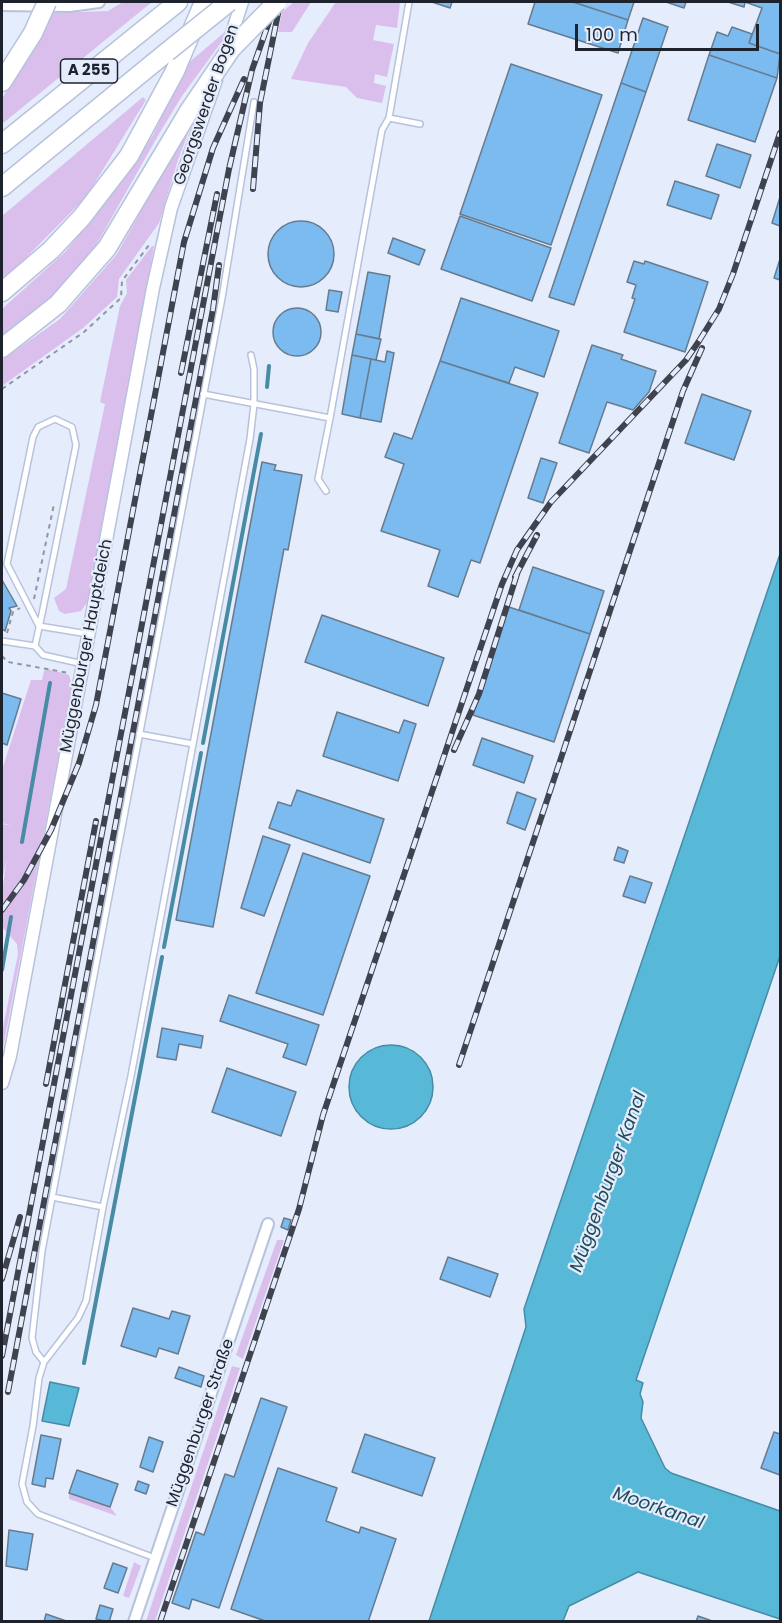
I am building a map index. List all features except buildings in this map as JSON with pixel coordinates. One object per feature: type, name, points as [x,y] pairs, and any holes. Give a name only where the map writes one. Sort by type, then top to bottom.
[{"type":"highway","points":[[2,82],[33,33],[47,2]]},
{"type":"highway","name":"A 255","points":[[2,144],[178,2]]},
{"type":"highway","points":[[2,292],[51,250],[129,156],[175,71],[204,2]]},
{"type":"highway","name":"A 255","points":[[2,187],[229,2]]},
{"type":"highway","points":[[2,348],[58,303],[106,248],[189,111],[231,49],[277,2]]},
{"type":"street","points":[[2,5],[69,6],[99,2]]},
{"type":"street","name":"Georgswerder Bogen","points":[[171,208],[242,2]]},
{"type":"street","name":"Müggenburger Hauptdeich","points":[[2,1083],[10,1056],[153,288],[171,208]]},
{"type":"street","name":"Müggenburger Straße","points":[[134,1622],[268,1224]]},
{"type":"lane","points":[[326,491],[318,479],[382,130],[389,118],[409,2]]},
{"type":"lane","points":[[44,1362],[36,1352],[32,1338],[42,1251],[230,253],[254,102]]},
{"type":"lane","points":[[389,118],[420,124]]},
{"type":"lane","points":[[155,1558],[39,1514],[27,1502],[22,1484],[39,1378],[44,1362],[78,1318],[86,1301],[103,1206],[131,1076],[250,439],[254,404],[254,369],[251,355]]},
{"type":"lane","points":[[203,394],[330,418]]},
{"type":"lane","points":[[35,646],[76,445],[76,435],[64,421],[47,421],[38,427],[33,437],[7,564],[39,626]]},
{"type":"lane","points":[[39,626],[89,634]]},
{"type":"lane","points":[[3,641],[35,646],[43,655],[84,664]]},
{"type":"lane","points":[[139,734],[193,744]]},
{"type":"lane","points":[[52,1197],[103,1206]]},
{"type":"path","points":[[2,389],[84,332],[122,298],[122,281],[151,243]]},
{"type":"path","points":[[3,641],[13,612],[34,600],[55,500]]},
{"type":"path","points":[[2,656],[8,662],[34,669],[48,668],[81,677]]},
{"type":"shaded area","points":[[123,2],[152,2],[2,124],[2,99],[50,13],[108,11]]},
{"type":"shaded area","points":[[294,2],[311,2],[292,32],[278,32],[282,12]]},
{"type":"shaded area","points":[[336,2],[400,2],[397,28],[376,25],[373,40],[394,44],[387,77],[375,74],[374,83],[386,86],[382,103],[357,98],[346,87],[291,79],[308,43]]},
{"type":"shaded area","points":[[226,31],[223,40],[182,96],[91,254],[41,312],[2,341],[2,309],[65,252],[119,185],[153,135],[187,64]]},
{"type":"shaded area","points":[[143,97],[146,100],[86,197],[2,282],[2,216]]},
{"type":"shaded area","points":[[195,115],[178,160],[159,223],[119,279],[117,297],[83,328],[2,386],[2,360],[60,319],[117,254]]},
{"type":"shaded area","points":[[154,246],[139,333],[89,600],[81,611],[65,614],[59,611],[54,598],[66,589],[105,404],[100,402],[120,306],[127,293],[126,280]]},
{"type":"shaded area","points":[[48,669],[69,675],[72,685],[2,1053],[2,1032],[18,954],[17,944],[2,927],[2,891],[7,858],[2,881],[2,824],[12,826],[2,823],[2,770],[31,680],[42,680],[44,671]]},
{"type":"shaded area","points":[[277,1240],[284,1240],[243,1359],[236,1355]]},
{"type":"shaded area","points":[[232,1366],[240,1368],[155,1621],[146,1621]]},
{"type":"shaded area","points":[[69,1493],[110,1507],[117,1516],[69,1499]]},
{"type":"shaded area","points":[[134,1562],[141,1566],[129,1598],[123,1596]]},
{"type":"water","points":[[780,554],[780,956],[636,1380],[643,1383],[640,1394],[643,1402],[641,1418],[665,1468],[671,1473],[780,1511],[780,1619],[638,1572],[569,1606],[563,1621],[429,1621],[526,1327],[524,1309]]},
{"type":"water","points":[[391,1045],[407,1048],[421,1057],[430,1071],[433,1087],[430,1103],[421,1117],[407,1126],[391,1129],[375,1126],[361,1117],[352,1103],[349,1087],[352,1071],[361,1057],[375,1048]]},
{"type":"water","points":[[50,1382],[79,1388],[69,1426],[42,1421]]},
{"type":"waterway","points":[[267,387],[269,366]]},
{"type":"waterway","points":[[203,743],[261,434]]},
{"type":"waterway","points":[[22,842],[50,683]]},
{"type":"waterway","points":[[164,947],[201,753]]},
{"type":"waterway","points":[[2,970],[11,917]]},
{"type":"waterway","points":[[84,1363],[162,957]]},
{"type":"railway","points":[[2,1356],[229,169],[252,70],[276,2]]},
{"type":"railway","points":[[253,189],[260,103],[280,4]]},
{"type":"railway","points":[[2,910],[24,880],[51,830],[79,763],[96,705],[184,242],[213,148],[244,79]]},
{"type":"railway","points":[[160,1622],[299,1209],[323,1115],[502,584],[517,550],[551,502],[686,360],[719,309],[780,133]]},
{"type":"railway","points":[[181,373],[217,194]]},
{"type":"railway","points":[[8,1392],[213,309],[219,265]]},
{"type":"railway","points":[[459,1065],[683,391],[702,348]]},
{"type":"railway","points":[[515,577],[537,535]]},
{"type":"railway","points":[[454,750],[479,694],[518,571]]},
{"type":"railway","points":[[46,1084],[96,821]]},
{"type":"railway","points":[[2,1279],[20,1217]]},
{"type":"water label","name":"Müggenburger Kanal","points":[[609,1182]]},
{"type":"water label","name":"Moorkanal","points":[[658,1509]]}]
